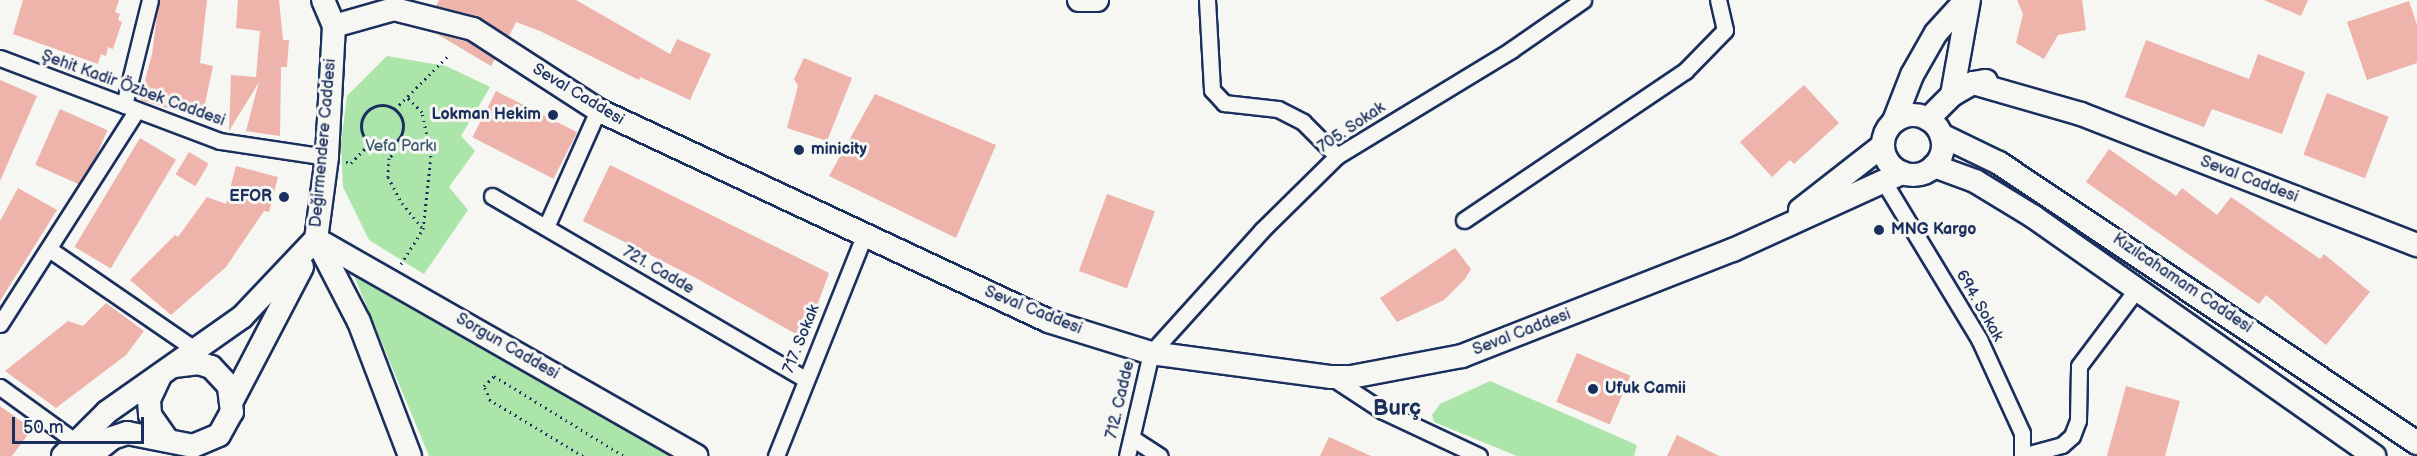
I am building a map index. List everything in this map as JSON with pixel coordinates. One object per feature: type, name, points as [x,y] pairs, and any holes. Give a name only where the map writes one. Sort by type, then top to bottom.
[{"type":"main road","points":[[323,0],[334,26]]},
{"type":"main road","points":[[1079,0],[1097,0]]},
{"type":"main road","points":[[1952,95],[1968,0]]},
{"type":"main road","name":"Seval Caddesi","points":[[1771,233],[1882,146],[1916,66],[1936,33],[1968,0]]},
{"type":"main road","name":"Seval Caddesi","points":[[334,26],[396,4],[473,29],[598,110],[864,237],[1048,321],[1151,353],[1332,377],[1351,377],[1462,356],[1771,233],[1893,178],[1919,175],[1934,166]]},
{"type":"main road","name":"Değirmendere Caddesi","points":[[334,26],[327,157],[316,239],[359,322],[410,456]]},
{"type":"main road","name":"Seval Caddesi","points":[[1934,127],[1952,95],[1972,84],[2002,79],[2029,86],[2081,114],[2417,244]]},
{"type":"main road","points":[[1894,121],[1914,115],[1934,127],[1942,151],[1934,166]]},
{"type":"main road","name":"Kızılcahamam Caddesi","points":[[1934,127],[2018,175],[2417,443]]},
{"type":"main road","points":[[1882,146],[1893,178]]},
{"type":"main road","name":"Kızılcahamam Caddesi","points":[[1934,166],[1975,180],[2006,199],[2374,456]]},
{"type":"main road","points":[[76,451],[107,412],[242,317],[316,239]]},
{"type":"main road","points":[[76,451],[127,433],[166,438],[204,449],[228,424],[232,399],[316,239]]},
{"type":"main road","name":"Sorgun Caddesi","points":[[316,239],[698,456]]},
{"type":"main road","points":[[166,438],[150,415],[149,400],[167,370],[185,362],[211,367],[229,386],[232,399]]},
{"type":"street","points":[[0,324],[49,249],[130,107],[150,0]]},
{"type":"street","points":[[1207,0],[1212,90],[1224,103],[1278,109],[1303,122],[1337,156]]},
{"type":"street","name":"705. Sokak","points":[[1151,353],[1262,230],[1337,156],[1511,50],[1583,0]]},
{"type":"street","points":[[1464,220],[1685,71],[1725,30],[1718,0]]},
{"type":"street","name":"Şehit Kadir Özbek Caddesi","points":[[0,58],[220,141],[327,157]]},
{"type":"street","points":[[546,226],[598,110]]},
{"type":"street","name":"694. Sokak","points":[[1893,178],[1979,339],[2022,433],[2022,456]]},
{"type":"street","name":"721. Cadde","points":[[492,196],[805,379]]},
{"type":"street","name":"717. Sokak","points":[[776,456],[805,379],[864,237]]},
{"type":"street","points":[[49,249],[196,350]]},
{"type":"street","points":[[2022,456],[2062,445],[2072,436],[2078,420],[2079,366],[2136,290]]},
{"type":"street","name":"712. Cadde","points":[[1127,456],[1151,353]]},
{"type":"street","points":[[1332,377],[1383,411],[1479,456]]},
{"type":"street","points":[[0,387],[76,451]]},
{"type":"street","points":[[1132,438],[1160,456]]},
{"type":"path","points":[[395,109],[448,56]]},
{"type":"path","points":[[391,281],[423,229],[431,157],[429,132],[422,112],[406,96]]},
{"type":"path","points":[[376,106],[395,109],[404,127],[393,144],[381,148],[370,143],[361,126],[365,113],[376,106]]},
{"type":"path","points":[[327,157],[351,163],[370,143]]},
{"type":"path","points":[[393,144],[396,152],[389,158],[388,177],[402,203],[423,229]]},
{"type":"path","points":[[583,456],[490,399],[484,386],[494,376],[624,456]]},
{"type":"green space","name":"Vefa Parkı","points":[[387,56],[446,66],[490,87],[461,136],[475,151],[449,187],[468,210],[424,274],[369,240],[343,187],[341,143],[347,96]]},
{"type":"green space","points":[[350,266],[677,456],[429,456]]},
{"type":"green space","points":[[1490,381],[1637,445],[1634,456],[1517,456],[1434,422],[1432,415],[1440,404]]},
{"type":"building","points":[[23,0],[119,0],[115,12],[120,14],[118,20],[122,22],[113,49],[108,47],[106,56],[101,54],[98,64],[13,34]]},
{"type":"building","points":[[159,0],[207,0],[200,63],[213,66],[202,118],[140,100],[152,54]]},
{"type":"building","points":[[238,0],[279,0],[283,40],[289,40],[287,67],[281,67],[280,136],[246,131],[259,82],[229,131],[231,75],[256,77],[260,31],[236,28]]},
{"type":"building","points":[[439,0],[576,0],[670,54],[677,39],[711,54],[690,100],[640,77],[639,80],[540,31],[516,22],[509,36],[477,16],[436,6]]},
{"type":"building","points":[[2017,0],[2082,0],[2086,30],[2058,35],[2044,59],[2016,43],[2023,14]]},
{"type":"building","points":[[2264,0],[2308,0],[2301,16]]},
{"type":"building","points":[[2409,1],[2417,25],[2417,63],[2367,80],[2347,22]]},
{"type":"building","points":[[437,34],[468,42],[495,59],[491,66]]},
{"type":"building","points":[[2146,40],[2249,79],[2258,54],[2305,72],[2282,134],[2212,109],[2204,127],[2125,97]]},
{"type":"building","points":[[804,58],[852,78],[827,141],[787,128],[798,86],[794,79]]},
{"type":"building","points":[[0,80],[37,96],[0,181]]},
{"type":"building","points":[[1804,85],[1839,123],[1794,164],[1790,160],[1772,177],[1740,142]]},
{"type":"building","points":[[496,91],[577,132],[553,179],[472,137]]},
{"type":"building","points":[[2327,93],[2389,117],[2365,178],[2303,155]]},
{"type":"building","points":[[875,94],[996,145],[956,238],[829,176]]},
{"type":"building","points":[[60,109],[108,130],[83,186],[35,165]]},
{"type":"building","points":[[140,138],[176,160],[111,268],[75,247]]},
{"type":"building","points":[[2109,149],[2176,196],[2182,188],[2217,215],[2231,197],[2320,259],[2324,254],[2370,292],[2326,345],[2266,295],[2259,304],[2086,182]]},
{"type":"building","points":[[189,152],[209,164],[195,186],[176,174]]},
{"type":"building","points":[[610,165],[829,273],[805,339],[694,277],[583,221]]},
{"type":"building","points":[[236,166],[278,177],[269,212],[264,211],[226,267],[171,315],[130,280],[175,235],[178,237],[207,197],[226,204]]},
{"type":"building","points":[[18,188],[57,210],[0,301],[0,221]]},
{"type":"building","points":[[1107,194],[1155,211],[1127,288],[1079,271]]},
{"type":"building","points":[[1455,248],[1471,269],[1465,279],[1444,300],[1397,322],[1380,298]]},
{"type":"building","points":[[106,303],[144,331],[126,355],[56,408],[5,371],[68,321],[83,326]]},
{"type":"building","name":"Ufuk Camii","points":[[1577,353],[1630,376],[1610,424],[1556,402]]},
{"type":"building","points":[[2126,386],[2180,401],[2165,456],[2107,456]]},
{"type":"building","points":[[0,406],[32,429],[12,456],[0,456]]},
{"type":"building","points":[[1677,435],[1719,456],[1667,456]]},
{"type":"building","points":[[1329,437],[1371,456],[1320,456]]},
{"type":"place","name":"Lokman Hekim","points":[[553,115]]},
{"type":"place","name":"minicity","points":[[799,150]]},
{"type":"place","name":"EFOR","points":[[284,197]]},
{"type":"place","name":"MNG Kargo","points":[[1879,230]]},
{"type":"place","name":"Ufuk Camii","points":[[1593,389]]},
{"type":"district","name":"Burç","points":[[1397,409]]}]
